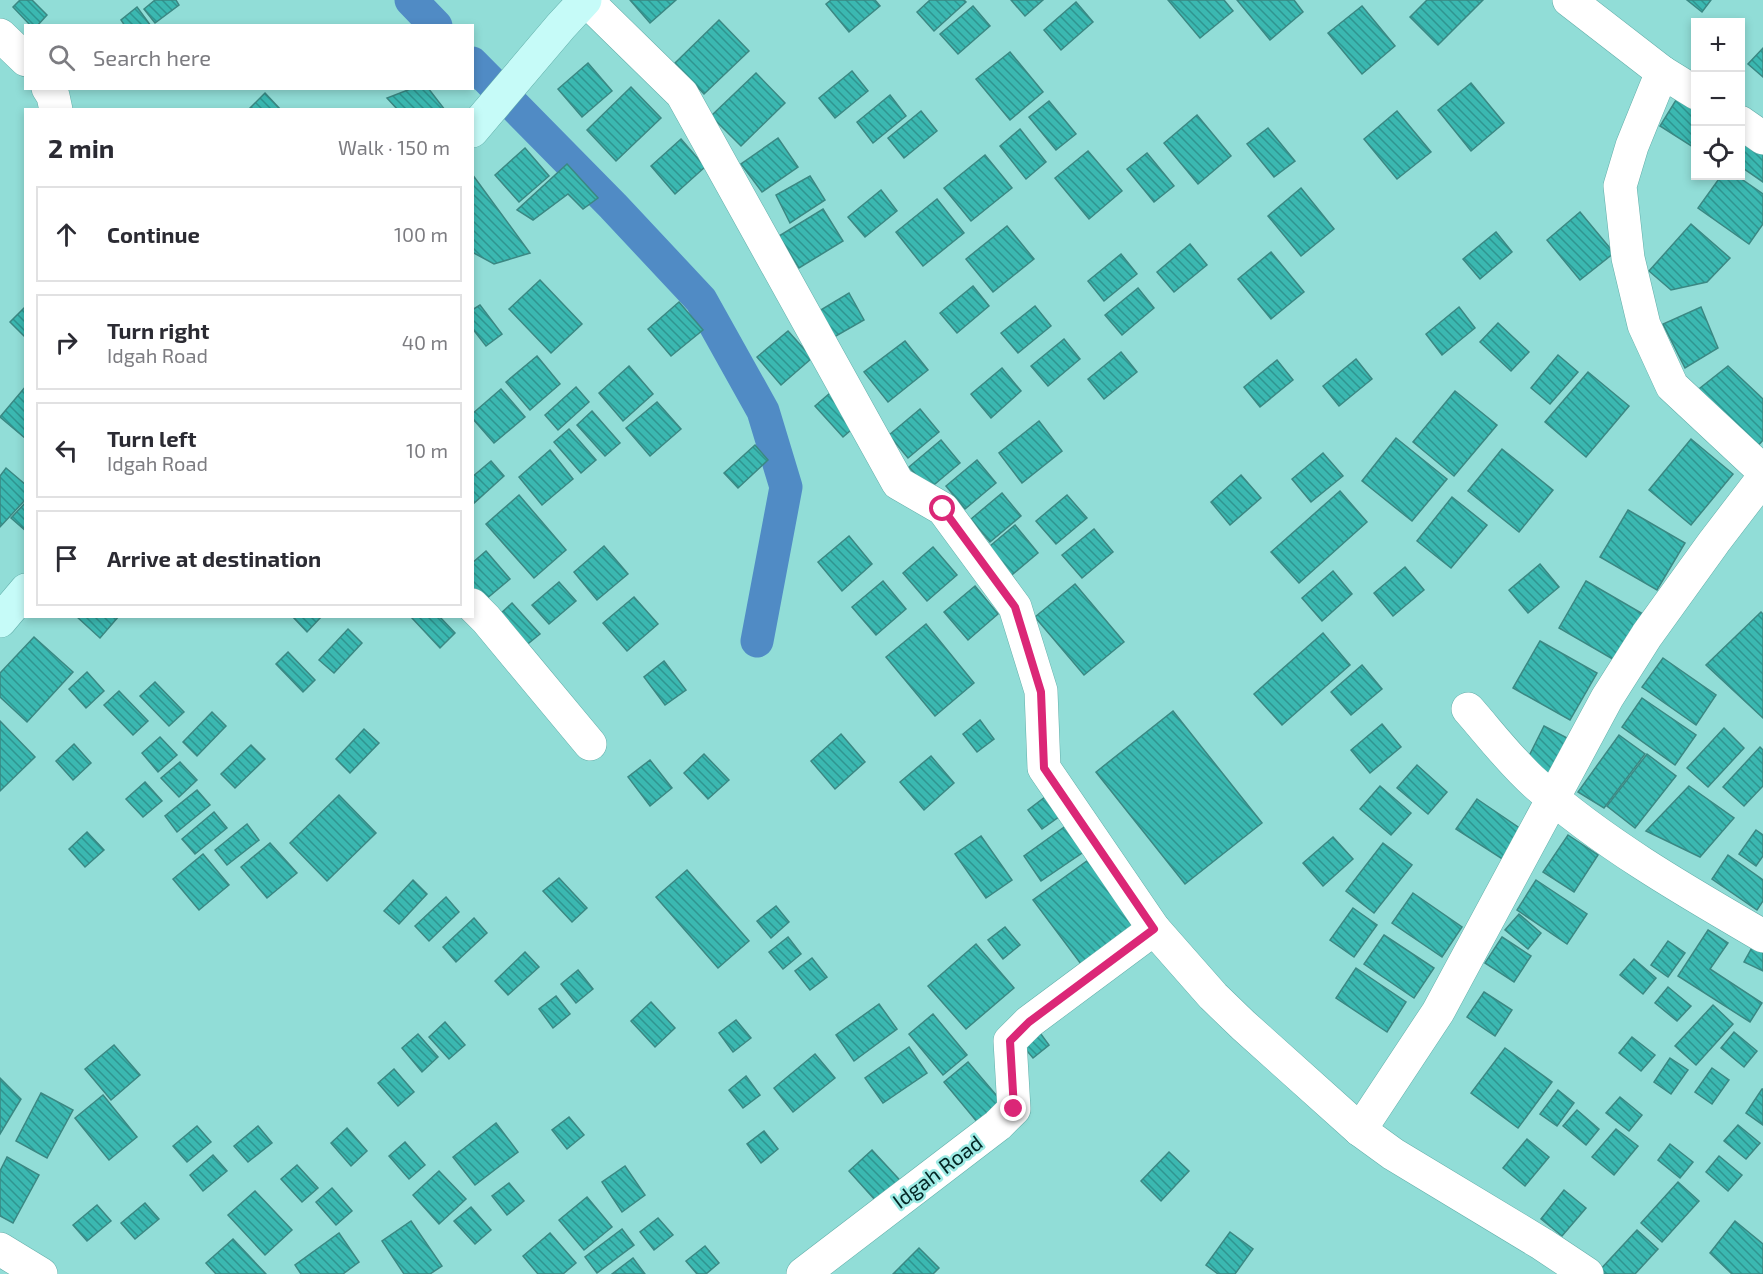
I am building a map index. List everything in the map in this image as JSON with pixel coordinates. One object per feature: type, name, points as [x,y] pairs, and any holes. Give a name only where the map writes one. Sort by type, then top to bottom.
[{"type":"street","points":[[474,129],[586,0],[682,94],[898,483],[943,509],[1015,607],[1041,692],[1044,768],[1154,929],[1213,996],[1360,1130],[1393,1154],[1513,1226],[1587,1274]]},
{"type":"street","points":[[1569,0],[1662,72],[1691,90]]},
{"type":"street","points":[[0,35],[24,58]]},
{"type":"street","points":[[1662,72],[1632,146],[1620,186],[1628,258],[1644,325],[1672,386],[1763,471]]},
{"type":"street","points":[[49,90],[56,108]]},
{"type":"street","points":[[1745,125],[1763,138]]},
{"type":"street","points":[[1360,1130],[1438,1012],[1607,698],[1647,635],[1763,478]]},
{"type":"street","points":[[0,621],[24,592]]},
{"type":"street","points":[[474,607],[590,744]]},
{"type":"street","points":[[1468,709],[1534,782],[1597,833],[1696,897],[1763,936]]},
{"type":"street","name":"Idgah Road","points":[[803,1274],[998,1125],[1014,1109],[1010,1041],[1029,1022],[1154,929]]},
{"type":"street","points":[[0,1249],[41,1274]]},
{"type":"building","points":[[20,0],[32,0],[47,15],[39,24],[29,24],[13,7]]},
{"type":"building","points":[[155,0],[176,0],[179,5],[155,23],[144,9]]},
{"type":"building","points":[[630,0],[676,0],[650,23]]},
{"type":"building","points":[[831,0],[875,0],[880,6],[849,32],[826,4]]},
{"type":"building","points":[[930,0],[964,0],[966,2],[934,31],[917,12]]},
{"type":"building","points":[[1011,0],[1043,0],[1025,16]]},
{"type":"building","points":[[1168,0],[1224,0],[1233,11],[1200,38]]},
{"type":"building","points":[[1237,0],[1294,0],[1303,12],[1270,40]]},
{"type":"building","points":[[1427,0],[1483,0],[1438,45],[1410,17]]},
{"type":"building","points":[[1687,0],[1711,0],[1702,12]]},
{"type":"building","points":[[1076,2],[1093,22],[1061,50],[1044,30]]},
{"type":"building","points":[[973,6],[990,26],[958,54],[940,34]]},
{"type":"building","points":[[1362,6],[1395,46],[1362,74],[1328,33]]},
{"type":"building","points":[[137,7],[150,24],[124,24],[121,20]]},
{"type":"building","points":[[719,20],[749,51],[704,94],[675,63]]},
{"type":"building","points":[[1763,48],[1763,77],[1748,64]]},
{"type":"building","points":[[1010,52],[1043,92],[1010,120],[976,79]]},
{"type":"building","points":[[588,63],[612,91],[582,117],[558,89]]},
{"type":"building","points":[[852,71],[868,91],[835,118],[819,98]]},
{"type":"building","points":[[756,73],[785,103],[741,146],[711,116]]},
{"type":"building","points":[[1471,83],[1504,123],[1471,151],[1438,110]]},
{"type":"building","points":[[631,87],[661,118],[616,161],[587,130]]},
{"type":"building","points":[[408,90],[430,90],[443,108],[396,108],[387,98]]},
{"type":"building","points":[[1681,92],[1691,98],[1691,146],[1660,126]]},
{"type":"building","points":[[265,93],[279,108],[250,108]]},
{"type":"building","points":[[890,95],[906,116],[873,143],[857,122]]},
{"type":"building","points":[[1049,101],[1076,134],[1056,150],[1029,117]]},
{"type":"building","points":[[921,111],[937,131],[904,158],[888,138]]},
{"type":"building","points":[[1397,111],[1431,152],[1397,179],[1364,139]]},
{"type":"building","points":[[1197,115],[1231,156],[1198,184],[1164,143]]},
{"type":"building","points":[[1268,128],[1295,161],[1274,177],[1247,144]]},
{"type":"building","points":[[1020,129],[1046,162],[1026,179],[1000,146]]},
{"type":"building","points":[[1745,136],[1763,148],[1763,182],[1745,169]]},
{"type":"building","points":[[778,138],[798,167],[762,192],[741,164]]},
{"type":"building","points":[[681,139],[705,167],[675,194],[651,166]]},
{"type":"building","points":[[525,148],[549,176],[519,202],[495,175]]},
{"type":"building","points":[[1088,151],[1122,191],[1089,219],[1055,178]]},
{"type":"building","points":[[1147,153],[1174,186],[1154,202],[1127,169]]},
{"type":"building","points":[[985,155],[1012,188],[971,221],[944,188]]},
{"type":"building","points":[[567,164],[598,198],[583,209],[568,194],[533,220],[517,210]]},
{"type":"building","points":[[810,176],[825,200],[790,223],[776,195]]},
{"type":"building","points":[[474,177],[530,253],[494,264],[474,253]]},
{"type":"building","points":[[1718,180],[1743,180],[1763,194],[1763,224],[1749,244],[1698,208]]},
{"type":"building","points":[[1301,188],[1334,229],[1301,256],[1268,216]]},
{"type":"building","points":[[881,190],[897,211],[865,237],[848,217]]},
{"type":"building","points":[[937,199],[964,233],[923,266],[896,232]]},
{"type":"building","points":[[823,209],[843,241],[799,268],[779,236]]},
{"type":"building","points":[[1580,212],[1614,253],[1580,280],[1547,240]]},
{"type":"building","points":[[1691,224],[1730,258],[1707,282],[1671,290],[1649,271]]},
{"type":"building","points":[[1007,226],[1034,259],[993,292],[966,259]]},
{"type":"building","points":[[1496,232],[1512,252],[1480,279],[1463,259]]},
{"type":"building","points":[[1190,244],[1207,265],[1174,292],[1157,272]]},
{"type":"building","points":[[1271,252],[1304,292],[1271,319],[1238,279]]},
{"type":"building","points":[[1121,254],[1137,274],[1104,301],[1088,281]]},
{"type":"building","points":[[540,280],[582,324],[551,353],[509,309]]},
{"type":"building","points":[[973,286],[989,306],[957,333],[940,313]]},
{"type":"building","points":[[1138,288],[1154,308],[1122,335],[1105,315]]},
{"type":"building","points":[[849,293],[864,320],[829,340],[814,314]]},
{"type":"building","points":[[679,302],[703,330],[671,356],[648,329]]},
{"type":"building","points":[[480,305],[502,334],[486,346],[474,331],[474,309]]},
{"type":"building","points":[[1035,306],[1051,326],[1018,353],[1001,333]]},
{"type":"building","points":[[1459,307],[1475,328],[1442,355],[1426,334]]},
{"type":"building","points":[[1701,307],[1718,348],[1685,368],[1663,324]]},
{"type":"building","points":[[24,308],[24,336],[10,322]]},
{"type":"building","points":[[1498,323],[1529,352],[1511,371],[1480,342]]},
{"type":"building","points":[[788,331],[812,358],[781,385],[757,357]]},
{"type":"building","points":[[1064,339],[1080,359],[1048,386],[1031,366]]},
{"type":"building","points":[[905,341],[928,370],[888,402],[864,372]]},
{"type":"building","points":[[1121,352],[1137,372],[1104,399],[1088,379]]},
{"type":"building","points":[[1558,355],[1578,372],[1550,404],[1531,388]]},
{"type":"building","points":[[537,356],[560,384],[530,410],[506,382]]},
{"type":"building","points":[[1356,359],[1372,379],[1339,406],[1323,386]]},
{"type":"building","points":[[1277,360],[1293,380],[1260,407],[1244,387]]},
{"type":"building","points":[[629,366],[653,394],[623,421],[599,393]]},
{"type":"building","points":[[1728,366],[1763,399],[1763,440],[1755,449],[1695,392]]},
{"type":"building","points":[[1002,368],[1021,391],[991,418],[971,394]]},
{"type":"building","points":[[1588,372],[1629,406],[1586,457],[1545,422]]},
{"type":"building","points":[[576,387],[589,402],[558,430],[545,415]]},
{"type":"building","points":[[24,388],[24,437],[0,417]]},
{"type":"building","points":[[501,389],[525,417],[494,443],[474,420],[474,412]]},
{"type":"building","points":[[1455,391],[1497,425],[1454,476],[1413,442]]},
{"type":"building","points":[[830,393],[858,424],[843,437],[815,406]]},
{"type":"building","points":[[657,402],[681,429],[650,456],[626,428]]},
{"type":"building","points":[[920,409],[939,432],[908,458],[889,435]]},
{"type":"building","points":[[592,411],[620,443],[605,456],[577,425]]},
{"type":"building","points":[[1039,421],[1062,451],[1022,483],[999,453]]},
{"type":"building","points":[[569,429],[596,460],[581,473],[554,442]]},
{"type":"building","points":[[1396,438],[1447,479],[1412,521],[1362,481]]},
{"type":"building","points":[[1691,439],[1733,474],[1691,525],[1649,490]]},
{"type":"building","points":[[941,440],[960,463],[929,489],[909,467]]},
{"type":"building","points":[[755,445],[768,460],[738,488],[724,473]]},
{"type":"building","points":[[1502,449],[1553,490],[1519,532],[1468,491]]},
{"type":"building","points":[[550,450],[573,479],[542,505],[519,477]]},
{"type":"building","points":[[1323,453],[1343,476],[1311,502],[1292,479]]},
{"type":"building","points":[[977,460],[996,483],[965,509],[946,486]]},
{"type":"building","points":[[491,461],[504,476],[474,503],[474,475]]},
{"type":"building","points":[[6,468],[24,483],[24,501],[0,527],[0,476]]},
{"type":"building","points":[[1241,475],[1261,498],[1230,525],[1211,502]]},
{"type":"building","points":[[1340,491],[1367,522],[1299,583],[1271,552]]},
{"type":"building","points":[[1002,493],[1021,516],[990,542],[971,519]]},
{"type":"building","points":[[519,495],[566,550],[534,578],[486,524]]},
{"type":"building","points":[[1067,495],[1087,518],[1056,544],[1036,521]]},
{"type":"building","points":[[1452,497],[1487,525],[1451,568],[1417,541]]},
{"type":"building","points":[[24,504],[24,529],[11,518]]},
{"type":"building","points":[[1628,510],[1685,543],[1657,590],[1600,557]]},
{"type":"building","points":[[1015,525],[1038,553],[1007,579],[984,551]]},
{"type":"building","points":[[1094,529],[1113,552],[1082,578],[1062,555]]},
{"type":"building","points":[[849,536],[872,564],[842,591],[818,562]]},
{"type":"building","points":[[604,546],[628,574],[597,600],[574,572]]},
{"type":"building","points":[[933,547],[957,575],[927,601],[903,573]]},
{"type":"building","points":[[486,551],[510,579],[479,605],[474,600],[474,561]]},
{"type":"building","points":[[1540,564],[1559,587],[1528,613],[1509,590]]},
{"type":"building","points":[[1405,567],[1424,590],[1393,616],[1374,593]]},
{"type":"building","points":[[1333,571],[1352,594],[1322,621],[1302,598]]},
{"type":"building","points":[[883,581],[906,609],[876,635],[852,607]]},
{"type":"building","points":[[1586,581],[1643,614],[1616,661],[1559,628]]},
{"type":"building","points":[[559,582],[576,601],[549,624],[532,605]]},
{"type":"building","points":[[1075,584],[1124,642],[1084,675],[1035,617]]},
{"type":"building","points":[[975,586],[998,614],[968,640],[944,612]]},
{"type":"building","points":[[634,597],[658,624],[627,651],[603,623]]},
{"type":"building","points":[[512,603],[540,634],[524,647],[497,617]]},
{"type":"building","points":[[1761,612],[1763,614],[1763,718],[1706,665]]},
{"type":"building","points":[[78,618],[117,618],[100,638]]},
{"type":"building","points":[[294,618],[320,618],[307,632]]},
{"type":"building","points":[[412,618],[441,618],[455,633],[440,648]]},
{"type":"building","points":[[926,624],[974,683],[935,716],[886,657]]},
{"type":"building","points":[[348,629],[362,643],[334,673],[319,660]]},
{"type":"building","points":[[1323,633],[1350,665],[1282,725],[1254,694]]},
{"type":"building","points":[[34,637],[73,672],[27,722],[0,697],[0,673]]},
{"type":"building","points":[[1540,641],[1597,673],[1570,720],[1513,688]]},
{"type":"building","points":[[288,652],[315,680],[303,692],[276,664]]},
{"type":"building","points":[[1663,658],[1716,695],[1696,725],[1642,687]]},
{"type":"building","points":[[664,661],[686,690],[665,705],[644,677]]},
{"type":"building","points":[[1362,665],[1382,689],[1351,715],[1331,692]]},
{"type":"building","points":[[87,672],[104,691],[86,708],[69,689]]},
{"type":"building","points":[[155,682],[184,712],[169,726],[140,696]]},
{"type":"building","points":[[119,691],[148,721],[133,735],[104,705]]},
{"type":"building","points":[[1642,698],[1696,735],[1675,765],[1622,727]]},
{"type":"building","points":[[1173,711],[1262,823],[1185,884],[1096,772]]},
{"type":"building","points":[[212,712],[226,726],[197,756],[183,742]]},
{"type":"building","points":[[980,720],[994,739],[977,752],[963,734]]},
{"type":"building","points":[[0,721],[35,757],[0,791]]},
{"type":"building","points":[[1382,724],[1401,747],[1370,773],[1351,750]]},
{"type":"building","points":[[1544,726],[1571,740],[1553,776],[1526,762]]},
{"type":"building","points":[[1724,728],[1744,748],[1708,787],[1687,768]]},
{"type":"building","points":[[364,729],[379,743],[350,773],[336,759]]},
{"type":"building","points":[[841,734],[865,762],[835,789],[811,761]]},
{"type":"building","points":[[1619,735],[1645,754],[1604,808],[1578,792]]},
{"type":"building","points":[[160,737],[177,755],[158,772],[142,753]]},
{"type":"building","points":[[74,744],[91,763],[73,780],[56,761]]},
{"type":"building","points":[[251,745],[265,759],[235,788],[221,774]]},
{"type":"building","points":[[1760,747],[1763,750],[1763,786],[1744,806],[1723,787]]},
{"type":"building","points":[[704,754],[729,780],[708,799],[684,773]]},
{"type":"building","points":[[1647,754],[1676,776],[1635,828],[1607,806]]},
{"type":"building","points":[[931,756],[954,783],[924,810],[900,782]]},
{"type":"building","points":[[650,760],[672,788],[650,806],[628,777]]},
{"type":"building","points":[[180,762],[197,780],[179,797],[161,778]]},
{"type":"building","points":[[1417,765],[1447,792],[1428,814],[1397,788]]},
{"type":"building","points":[[145,782],[162,801],[143,817],[126,799]]},
{"type":"building","points":[[1380,786],[1411,813],[1391,835],[1360,809]]},
{"type":"building","points":[[1689,786],[1734,818],[1700,857],[1646,831]]},
{"type":"building","points":[[197,790],[210,805],[177,832],[165,816]]},
{"type":"building","points":[[339,795],[376,833],[327,881],[290,843]]},
{"type":"building","points":[[1045,797],[1060,816],[1042,829],[1028,810]]},
{"type":"building","points":[[1477,799],[1527,833],[1507,862],[1456,829]]},
{"type":"building","points":[[214,812],[227,828],[195,854],[182,839]]},
{"type":"building","points":[[247,824],[259,840],[227,865],[215,850]]},
{"type":"building","points":[[1067,825],[1085,851],[1041,881],[1024,856]]},
{"type":"building","points":[[1756,830],[1763,835],[1763,856],[1756,866],[1739,854]]},
{"type":"building","points":[[87,832],[104,850],[85,867],[69,849]]},
{"type":"building","points":[[1568,835],[1598,855],[1574,892],[1543,872]]},
{"type":"building","points":[[981,836],[1012,880],[986,898],[955,854]]},
{"type":"building","points":[[1333,837],[1353,859],[1323,886],[1303,863]]},
{"type":"building","points":[[270,843],[297,873],[267,898],[241,867]]},
{"type":"building","points":[[1383,843],[1412,865],[1374,913],[1346,891]]},
{"type":"building","points":[[203,854],[229,885],[199,910],[173,879]]},
{"type":"building","points":[[1728,855],[1763,880],[1763,901],[1757,910],[1712,879]]},
{"type":"building","points":[[1091,858],[1141,926],[1084,968],[1033,900]]},
{"type":"building","points":[[687,870],[749,941],[718,968],[656,897]]},
{"type":"building","points":[[559,878],[587,908],[572,922],[543,891]]},
{"type":"building","points":[[413,880],[427,894],[399,924],[384,911]]},
{"type":"building","points":[[1536,880],[1587,914],[1567,944],[1517,910]]},
{"type":"building","points":[[1413,893],[1462,927],[1442,957],[1392,923]]},
{"type":"building","points":[[446,897],[459,912],[429,941],[415,926]]},
{"type":"building","points":[[776,906],[789,922],[771,938],[757,921]]},
{"type":"building","points":[[1353,908],[1377,925],[1354,957],[1330,940]]},
{"type":"building","points":[[1519,914],[1541,933],[1528,949],[1505,930]]},
{"type":"building","points":[[474,918],[487,933],[456,962],[443,947]]},
{"type":"building","points":[[1005,927],[1020,945],[1003,959],[988,940]]},
{"type":"building","points":[[1708,930],[1728,943],[1710,969],[1762,1003],[1750,1022],[1678,976]]},
{"type":"building","points":[[1384,935],[1434,968],[1414,998],[1364,964]]},
{"type":"building","points":[[788,937],[801,954],[783,969],[769,952]]},
{"type":"building","points":[[1502,937],[1531,956],[1514,982],[1485,963]]},
{"type":"building","points":[[1668,941],[1685,953],[1668,977],[1651,965]]},
{"type":"building","points":[[976,944],[1014,988],[966,1029],[928,986]]},
{"type":"building","points":[[1754,944],[1763,948],[1763,971],[1744,962]]},
{"type":"building","points":[[525,952],[539,967],[508,995],[495,981]]},
{"type":"building","points":[[812,958],[827,977],[810,990],[795,971]]},
{"type":"building","points":[[1634,959],[1656,978],[1643,994],[1620,975]]},
{"type":"building","points":[[1356,968],[1406,1002],[1387,1032],[1336,998]]},
{"type":"building","points":[[578,970],[593,989],[576,1003],[561,984]]},
{"type":"building","points":[[1668,987],[1691,1006],[1677,1021],[1655,1003]]},
{"type":"building","points":[[1484,992],[1512,1010],[1495,1036],[1467,1017]]},
{"type":"building","points":[[556,996],[570,1014],[553,1028],[539,1009]]},
{"type":"building","points":[[651,1002],[675,1028],[655,1047],[631,1021]]},
{"type":"building","points":[[879,1004],[897,1029],[854,1061],[836,1035]]},
{"type":"building","points":[[1713,1005],[1733,1024],[1696,1065],[1675,1046]]},
{"type":"building","points":[[933,1014],[967,1055],[943,1075],[909,1034]]},
{"type":"building","points":[[736,1020],[751,1038],[733,1052],[719,1033]]},
{"type":"building","points":[[445,1022],[465,1045],[449,1059],[429,1037]]},
{"type":"building","points":[[1035,1026],[1049,1045],[1033,1058],[1018,1040]]},
{"type":"building","points":[[1734,1032],[1757,1051],[1744,1067],[1721,1048]]},
{"type":"building","points":[[418,1034],[438,1057],[422,1072],[402,1048]]},
{"type":"building","points":[[1632,1037],[1655,1055],[1641,1071],[1619,1053]]},
{"type":"building","points":[[114,1045],[140,1075],[111,1100],[85,1069]]},
{"type":"building","points":[[909,1047],[927,1073],[883,1103],[865,1078]]},
{"type":"building","points":[[1505,1048],[1552,1082],[1518,1128],[1471,1093]]},
{"type":"building","points":[[815,1054],[835,1078],[793,1112],[774,1088]]},
{"type":"building","points":[[1670,1058],[1688,1070],[1671,1094],[1654,1082]]},
{"type":"building","points":[[968,1062],[1002,1102],[978,1123],[944,1082]]},
{"type":"building","points":[[1712,1068],[1729,1080],[1712,1104],[1695,1092]]},
{"type":"building","points":[[394,1069],[414,1092],[398,1106],[378,1083]]},
{"type":"building","points":[[746,1076],[760,1095],[743,1108],[729,1090]]},
{"type":"building","points":[[0,1078],[21,1099],[0,1134]]},
{"type":"building","points":[[1763,1089],[1763,1125],[1746,1113]]},
{"type":"building","points":[[1558,1090],[1574,1103],[1557,1126],[1540,1114]]},
{"type":"building","points":[[41,1093],[73,1110],[47,1158],[16,1141]]},
{"type":"building","points":[[103,1095],[137,1137],[109,1160],[75,1118]]},
{"type":"building","points":[[1620,1097],[1642,1115],[1629,1131],[1606,1113]]},
{"type":"building","points":[[1577,1110],[1599,1129],[1586,1145],[1563,1126]]},
{"type":"building","points":[[569,1117],[584,1135],[567,1149],[552,1130]]},
{"type":"building","points":[[496,1123],[518,1152],[475,1185],[453,1157]]},
{"type":"building","points":[[1738,1125],[1760,1143],[1746,1159],[1724,1141]]},
{"type":"building","points":[[197,1126],[211,1142],[187,1162],[173,1146]]},
{"type":"building","points":[[258,1126],[272,1143],[248,1162],[234,1146]]},
{"type":"building","points":[[347,1128],[367,1151],[351,1166],[331,1143]]},
{"type":"building","points":[[1616,1129],[1638,1146],[1614,1175],[1592,1157]]},
{"type":"building","points":[[764,1131],[778,1149],[761,1163],[747,1144]]},
{"type":"building","points":[[1527,1139],[1549,1157],[1525,1186],[1503,1168]]},
{"type":"building","points":[[405,1142],[425,1165],[409,1179],[389,1156]]},
{"type":"building","points":[[1670,1144],[1693,1162],[1680,1178],[1658,1160]]},
{"type":"building","points":[[872,1150],[908,1189],[884,1210],[849,1171]]},
{"type":"building","points":[[1169,1152],[1189,1171],[1161,1201],[1141,1181]]},
{"type":"building","points":[[213,1155],[227,1171],[203,1191],[190,1175]]},
{"type":"building","points":[[1719,1156],[1742,1175],[1728,1191],[1706,1172]]},
{"type":"building","points":[[7,1157],[39,1175],[13,1223],[0,1216],[0,1171]]},
{"type":"building","points":[[297,1165],[318,1188],[302,1202],[281,1179]]},
{"type":"building","points":[[625,1166],[645,1195],[622,1212],[602,1182]]},
{"type":"building","points":[[439,1171],[466,1199],[439,1224],[413,1195]]},
{"type":"building","points":[[1678,1182],[1699,1201],[1662,1242],[1641,1223]]},
{"type":"building","points":[[509,1183],[524,1201],[507,1215],[492,1196]]},
{"type":"building","points":[[332,1188],[352,1211],[336,1225],[316,1202]]},
{"type":"building","points":[[1564,1190],[1586,1208],[1562,1236],[1541,1219]]},
{"type":"building","points":[[255,1191],[292,1230],[265,1255],[228,1215]]},
{"type":"building","points":[[587,1197],[612,1227],[584,1250],[559,1220]]},
{"type":"building","points":[[145,1203],[159,1219],[135,1239],[121,1223]]},
{"type":"building","points":[[97,1205],[111,1221],[87,1241],[73,1225]]},
{"type":"building","points":[[471,1207],[491,1230],[475,1244],[454,1221]]},
{"type":"building","points":[[658,1218],[673,1235],[654,1250],[640,1232]]},
{"type":"building","points":[[411,1221],[442,1266],[430,1274],[404,1274],[382,1241]]},
{"type":"building","points":[[1735,1221],[1763,1244],[1763,1274],[1732,1274],[1710,1253]]},
{"type":"building","points":[[622,1229],[634,1245],[597,1273],[585,1257]]},
{"type":"building","points":[[1637,1230],[1658,1249],[1635,1274],[1603,1274],[1599,1271]]},
{"type":"building","points":[[1230,1232],[1253,1249],[1235,1274],[1218,1274],[1206,1265]]},
{"type":"building","points":[[339,1233],[359,1262],[343,1274],[301,1274],[295,1265]]},
{"type":"building","points":[[550,1233],[576,1263],[563,1274],[538,1274],[523,1256]]},
{"type":"building","points":[[233,1239],[266,1274],[216,1274],[206,1263]]},
{"type":"building","points":[[705,1246],[719,1263],[706,1274],[697,1274],[686,1261]]},
{"type":"building","points":[[919,1248],[939,1268],[933,1274],[893,1274]]},
{"type":"building","points":[[633,1258],[645,1274],[612,1274]]},
{"type":"waterway","points":[[411,0],[434,24]]},
{"type":"waterway","points":[[474,65],[613,206],[701,300],[763,411],[786,487],[757,641]]},
{"type":"route","points":[[943,509],[1015,607],[1041,692],[1044,768],[1154,929],[1029,1022],[1010,1041],[1014,1109]]}]
